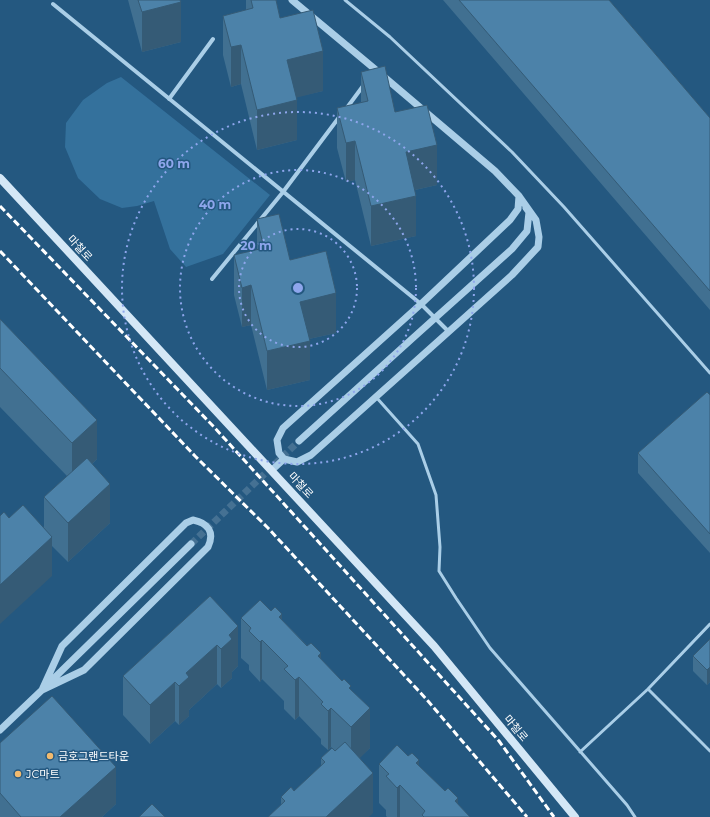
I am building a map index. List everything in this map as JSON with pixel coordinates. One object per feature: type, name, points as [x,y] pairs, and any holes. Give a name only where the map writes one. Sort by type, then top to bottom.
[{"type":"main road","name":"마철로","points":[[0,178],[434,646],[575,817]]},
{"type":"street","points":[[292,0],[373,73],[495,171],[519,196],[536,220],[539,237],[538,247],[512,275],[311,455],[296,462],[284,459],[279,452],[276,440],[283,428],[421,304],[510,220],[518,209],[519,196]]},
{"type":"street","points":[[53,4],[421,304],[449,332]]},
{"type":"street","points":[[169,99],[213,39]]},
{"type":"street","points":[[212,279],[283,192],[366,82]]},
{"type":"street","points":[[299,441],[512,249],[527,231],[529,212],[519,196]]},
{"type":"street","points":[[272,470],[284,459]]},
{"type":"street","points":[[193,520],[202,522],[210,531],[212,539],[208,547],[84,670],[42,690],[62,646],[186,523],[193,520]]},
{"type":"street","points":[[0,730],[191,544]]},
{"type":"lane","points":[[345,0],[390,37],[512,152],[564,207],[710,373]]},
{"type":"lane","points":[[376,397],[418,444],[436,495],[440,547],[439,570],[456,598],[490,648],[627,805],[635,817]]},
{"type":"lane","points":[[580,752],[648,689],[710,624]]},
{"type":"lane","points":[[648,689],[710,751]]},
{"type":"shaded area","points":[[121,77],[270,195],[223,254],[186,267],[170,249],[154,201],[137,206],[122,208],[100,199],[78,178],[65,147],[66,123],[83,100],[107,83]]},
{"type":"building","points":[[138,0],[180,0],[181,2],[142,12]]},
{"type":"building","points":[[251,0],[276,0],[280,18],[313,10],[323,51],[287,60],[297,100],[257,110],[241,45],[231,47],[223,16],[253,8]]},
{"type":"building","points":[[459,0],[609,0],[710,118],[710,291]]},
{"type":"building","points":[[385,66],[395,112],[427,105],[437,145],[406,152],[416,196],[371,206],[355,141],[346,143],[337,108],[368,101],[361,72]]},
{"type":"building","points":[[279,214],[290,260],[326,251],[336,293],[300,302],[310,341],[267,351],[251,285],[242,288],[234,255],[264,248],[257,219]]},
{"type":"building","points":[[0,319],[97,420],[72,443],[0,368]]},
{"type":"building","points":[[707,392],[710,395],[710,534],[638,453]]},
{"type":"building","points":[[87,458],[110,484],[68,523],[44,497]]},
{"type":"building","points":[[23,505],[52,537],[0,585],[0,516],[4,512],[9,518]]},
{"type":"building","points":[[210,596],[238,626],[229,635],[232,639],[221,649],[217,645],[186,673],[189,677],[179,686],[175,682],[150,705],[123,676]]},
{"type":"building","points":[[260,600],[271,611],[275,607],[282,614],[279,617],[307,646],[311,643],[321,653],[318,656],[342,681],[344,679],[351,686],[349,688],[370,708],[351,727],[331,708],[328,711],[321,704],[323,702],[299,677],[295,680],[284,669],[288,666],[262,640],[260,642],[249,631],[251,628],[241,618]]},
{"type":"building","points":[[710,639],[710,667],[707,670],[693,656]]},
{"type":"building","points":[[52,696],[116,767],[60,817],[21,817],[0,793],[0,743]]},
{"type":"building","points":[[345,742],[373,773],[326,817],[268,817],[285,801],[281,797],[291,787],[294,791],[325,762],[321,758],[332,748],[335,751]]},
{"type":"building","points":[[397,745],[408,756],[412,753],[419,760],[416,763],[445,791],[448,788],[458,798],[455,801],[470,817],[424,817],[422,815],[425,811],[400,785],[397,788],[386,776],[389,774],[379,764]]},
{"type":"building","points":[[152,804],[165,817],[139,817]]},
{"type":"tunnel","points":[[191,544],[299,441]]},
{"type":"railway","points":[[0,206],[214,427],[315,538],[499,741],[554,817]]},
{"type":"railway","points":[[0,251],[195,456],[268,528],[428,701],[527,817]]},
{"type":"place","name":"금호그랜드타운","points":[[50,756]]},
{"type":"place","name":"JC마트","points":[[18,774]]}]
